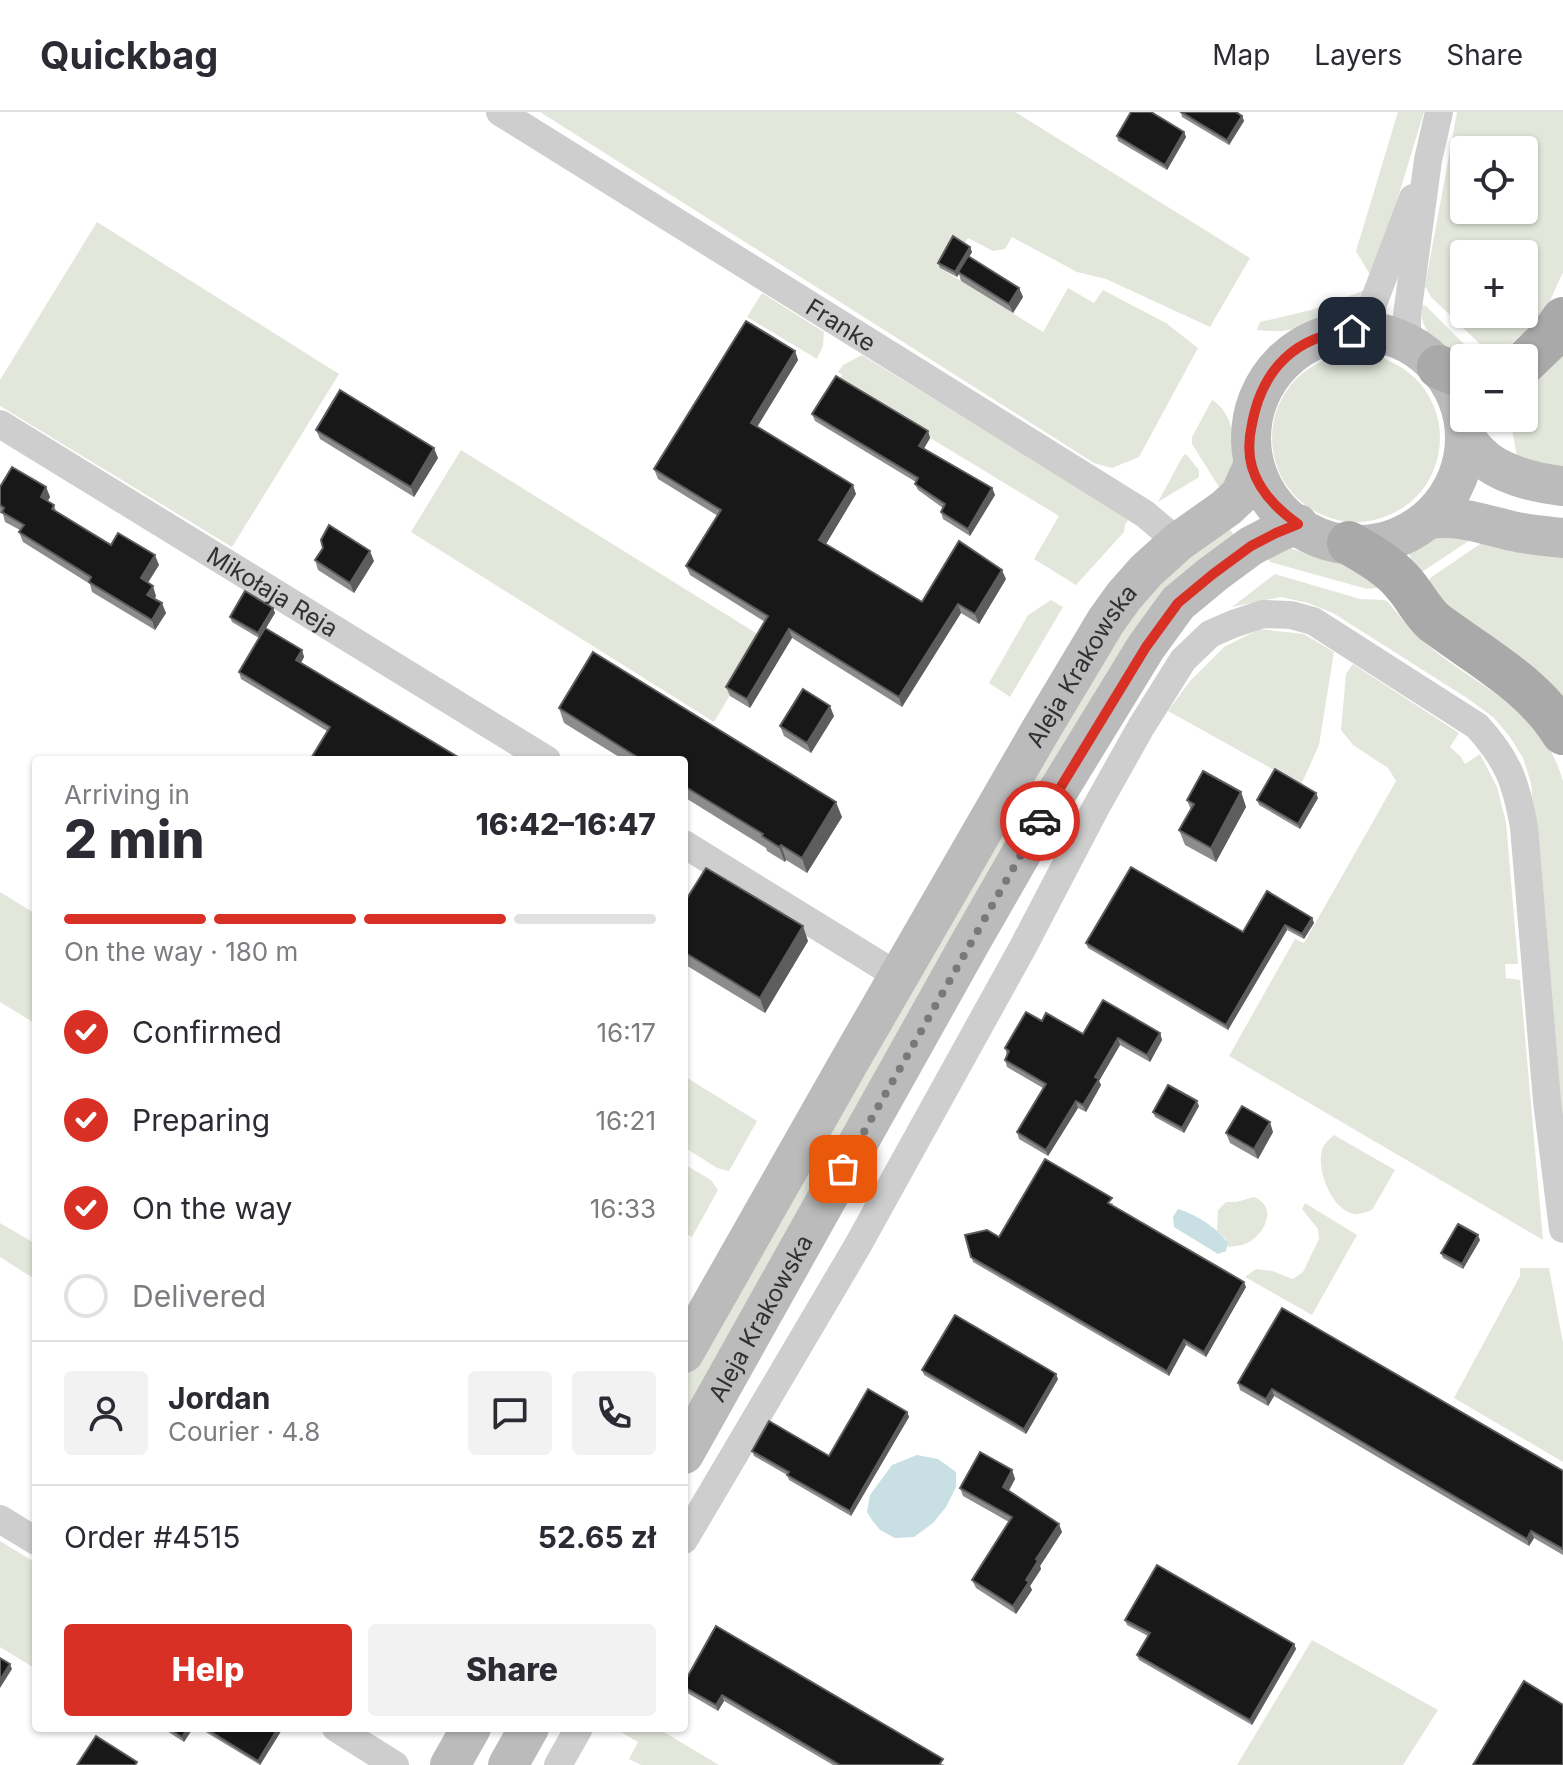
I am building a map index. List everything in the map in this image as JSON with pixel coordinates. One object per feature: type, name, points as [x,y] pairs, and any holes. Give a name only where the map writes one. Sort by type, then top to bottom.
[{"type":"main road","points":[[1538,350],[1563,319]]},
{"type":"main road","points":[[1349,543],[1396,539],[1431,519],[1456,486],[1465,456],[1460,404],[1438,364],[1395,338],[1352,331],[1312,340],[1277,366],[1263,386],[1255,406],[1249,448],[1252,468],[1269,498],[1282,512],[1315,532],[1349,543],[1389,569],[1406,585],[1421,610],[1522,686],[1551,713],[1563,733]]},
{"type":"main road","points":[[1465,437],[1478,454],[1491,464],[1527,479],[1563,486]]},
{"type":"main road","name":"Aleja Krakowska","points":[[688,1346],[898,976],[1106,621],[1146,571],[1178,542],[1240,495],[1252,468]]},
{"type":"main road","points":[[1431,519],[1458,518],[1511,531],[1563,538]]},
{"type":"main road","name":"Aleja Krakowska","points":[[688,1447],[977,930],[1146,647],[1178,603],[1213,574],[1251,546],[1298,524]]},
{"type":"main road","points":[[450,1765],[469,1732]]},
{"type":"main road","points":[[508,1765],[527,1732]]},
{"type":"street","name":"Franke","points":[[500,112],[1145,514],[1178,542]]},
{"type":"street","points":[[1438,364],[1407,329],[1407,315],[1428,160],[1439,112]]},
{"type":"street","points":[[1352,331],[1368,317],[1428,160]]},
{"type":"street","name":"Mikołaja Reja","points":[[0,424],[540,756]]},
{"type":"street","points":[[688,1533],[858,1245],[1141,727],[1183,660],[1210,634],[1233,624],[1263,614],[1291,615],[1313,621],[1477,726],[1495,746],[1510,772],[1520,801],[1524,827],[1547,1101],[1563,1229]]},
{"type":"street","points":[[688,846],[898,976]]},
{"type":"street","points":[[0,1519],[32,1539]]},
{"type":"street","points":[[342,1732],[395,1765]]},
{"type":"street","points":[[558,1765],[577,1732]]},
{"type":"shaded area","points":[[540,112],[1015,112],[1250,258],[1210,327],[1106,279],[1077,272],[1012,237],[1005,249],[993,251],[968,238],[963,246],[955,242],[940,268],[1043,332],[1068,288],[1094,303],[1103,290],[1166,323],[1198,348],[1139,457],[1112,468],[1094,463]]},
{"type":"shaded area","points":[[1398,112],[1424,112],[1374,276],[1370,275],[1356,251]]},
{"type":"shaded area","points":[[1457,112],[1563,112],[1563,272],[1549,303],[1538,317],[1538,240],[1450,240],[1450,315],[1431,297],[1425,286],[1450,150],[1450,224],[1538,224],[1538,136],[1453,136]]},
{"type":"shaded area","points":[[97,222],[339,374],[232,547],[0,406],[0,380]]},
{"type":"shaded area","points":[[1365,290],[1356,307],[1334,317],[1289,330],[1257,330],[1260,322],[1315,309]]},
{"type":"shaded area","points":[[762,293],[824,332],[823,346],[817,359],[747,317]]},
{"type":"shaded area","points":[[1420,304],[1426,306],[1464,344],[1450,344],[1450,354],[1441,348],[1426,329]]},
{"type":"shaded area","points":[[1463,328],[1529,328],[1511,344],[1480,344]]},
{"type":"shaded area","points":[[1563,351],[1563,468],[1517,457],[1513,432],[1538,432],[1538,375]]},
{"type":"shaded area","points":[[1356,354],[1388,361],[1403,368],[1415,379],[1426,391],[1433,406],[1440,438],[1433,470],[1426,485],[1415,497],[1403,508],[1388,515],[1356,522],[1324,515],[1309,508],[1297,497],[1286,485],[1279,470],[1272,438],[1279,406],[1286,391],[1297,379],[1309,368],[1324,361]]},
{"type":"shaded area","points":[[862,355],[1129,519],[1124,532],[1076,585],[1034,559],[1059,516],[838,382],[842,375],[838,372],[843,365]]},
{"type":"shaded area","points":[[1212,400],[1230,422],[1234,443],[1231,472],[1221,490],[1192,444],[1192,437]]},
{"type":"shaded area","points":[[461,450],[764,638],[714,722],[411,532]]},
{"type":"shaded area","points":[[1186,454],[1199,470],[1199,477],[1158,502],[1183,456]]},
{"type":"shaded area","points":[[1227,525],[1236,538],[688,1417],[688,1372],[1136,602]]},
{"type":"shaded area","points":[[1435,537],[1473,538],[1415,575],[1409,552]]},
{"type":"shaded area","points":[[1486,540],[1563,553],[1563,702],[1452,616],[1429,587],[1430,578]]},
{"type":"shaded area","points":[[1293,549],[1345,562],[1384,587],[1367,589],[1270,562],[1266,556],[1275,551]]},
{"type":"shaded area","points":[[1275,574],[1360,599],[1388,602],[1433,649],[1529,721],[1554,757],[1563,781],[1563,1147],[1531,783],[1523,758],[1494,718],[1333,613],[1281,597],[1232,607]]},
{"type":"shaded area","points":[[1051,600],[1063,607],[1010,697],[989,683],[1028,615]]},
{"type":"shaded area","points":[[1260,629],[1304,634],[1334,652],[1319,745],[1301,785],[1168,711],[1190,681],[1224,647]]},
{"type":"shaded area","points":[[1353,664],[1459,733],[1450,747],[1465,764],[1480,754],[1497,787],[1506,822],[1518,964],[1505,964],[1506,978],[1520,980],[1543,1240],[1229,1056],[1295,939],[1304,943],[1396,781],[1388,768],[1353,745],[1341,730],[1346,674]]},
{"type":"shaded area","points":[[0,892],[32,912],[32,1022],[0,1002]]},
{"type":"shaded area","points":[[688,1078],[757,1121],[729,1171],[717,1168],[688,1150]]},
{"type":"shaded area","points":[[1334,1135],[1395,1170],[1372,1210],[1356,1214],[1346,1211],[1328,1188],[1321,1158],[1324,1145]]},
{"type":"shaded area","points":[[688,1166],[711,1180],[718,1190],[692,1237],[688,1234]]},
{"type":"shaded area","points":[[1254,1197],[1266,1208],[1266,1222],[1262,1230],[1250,1242],[1228,1247],[1225,1238],[1217,1231],[1218,1210],[1226,1202]]},
{"type":"shaded area","points":[[1305,1203],[1357,1235],[1312,1315],[1245,1277],[1256,1269],[1293,1279],[1303,1272],[1319,1239],[1318,1229],[1302,1209]]},
{"type":"shaded area","points":[[0,1223],[32,1242],[32,1277],[0,1257]]},
{"type":"shaded area","points":[[1520,1268],[1549,1268],[1563,1343],[1563,1462],[1454,1398],[1520,1276]]},
{"type":"shaded area","points":[[0,1541],[32,1561],[32,1667],[0,1647]]},
{"type":"shaded area","points":[[1312,1640],[1438,1710],[1403,1765],[1237,1765]]},
{"type":"shaded area","points":[[621,1732],[664,1732],[719,1765],[641,1765],[629,1759],[638,1742]]},
{"type":"water","points":[[1178,1209],[1199,1218],[1218,1232],[1228,1243],[1226,1251],[1218,1254],[1174,1227],[1173,1217]]},
{"type":"water","points":[[917,1455],[938,1459],[956,1472],[956,1487],[933,1523],[914,1537],[895,1538],[880,1530],[867,1512],[870,1495],[892,1465]]},
{"type":"building","points":[[1131,112],[1151,112],[1184,132],[1165,165],[1117,136]]},
{"type":"building","points":[[1181,112],[1236,112],[1242,116],[1227,140]]},
{"type":"building","points":[[953,236],[970,247],[955,272],[938,263]]},
{"type":"building","points":[[968,256],[1019,288],[1009,304],[958,272]]},
{"type":"building","points":[[746,321],[795,351],[751,423],[853,485],[819,540],[922,602],[959,541],[1002,570],[975,614],[958,604],[899,697],[789,629],[747,699],[726,687],[768,616],[686,566],[721,510],[654,469]]},
{"type":"building","points":[[836,376],[928,431],[919,446],[992,488],[968,529],[941,512],[945,504],[915,484],[918,478],[812,414]]},
{"type":"building","points":[[340,390],[434,448],[411,487],[316,430]]},
{"type":"building","points":[[12,467],[46,487],[41,497],[54,505],[52,509],[111,545],[118,533],[155,555],[141,578],[153,586],[147,595],[162,603],[152,620],[89,582],[91,577],[19,532],[24,525],[2,512],[4,508],[0,505],[0,487]]},
{"type":"building","points":[[329,525],[370,551],[350,583],[315,560],[323,548],[321,540]]},
{"type":"building","points":[[245,591],[273,608],[258,633],[230,617]]},
{"type":"building","points":[[265,628],[302,650],[296,660],[456,756],[312,756],[330,727],[239,672]]},
{"type":"building","points":[[593,652],[836,802],[802,858],[781,845],[779,847],[688,788],[688,756],[636,756],[559,708]]},
{"type":"building","points":[[803,689],[830,706],[807,743],[780,726]]},
{"type":"building","points":[[1275,769],[1316,793],[1298,824],[1257,800]]},
{"type":"building","points":[[1203,771],[1241,792],[1211,848],[1179,830],[1194,804],[1187,800]]},
{"type":"building","points":[[1131,867],[1243,932],[1267,891],[1312,918],[1302,934],[1285,925],[1226,1025],[1086,943]]},
{"type":"building","points":[[706,868],[803,926],[760,998],[688,954],[688,897]]},
{"type":"building","points":[[1103,1000],[1160,1033],[1147,1055],[1118,1038],[1083,1105],[1076,1101],[1046,1150],[1017,1132],[1046,1084],[1005,1060],[1009,1051],[1005,1048],[1026,1012],[1042,1021],[1046,1013],[1083,1034]]},
{"type":"building","points":[[1168,1085],[1197,1101],[1182,1128],[1153,1112]]},
{"type":"building","points":[[1242,1106],[1270,1122],[1254,1149],[1226,1133]]},
{"type":"building","points":[[1045,1159],[1112,1198],[1108,1203],[1244,1282],[1204,1352],[1184,1340],[1167,1371],[971,1257],[965,1235],[987,1230],[999,1237]]},
{"type":"building","points":[[1458,1224],[1478,1235],[1462,1264],[1441,1253]]},
{"type":"building","points":[[1282,1308],[1563,1471],[1563,1549],[1531,1531],[1527,1539],[1272,1389],[1266,1399],[1238,1383]]},
{"type":"building","points":[[955,1315],[1056,1374],[1024,1429],[922,1370]]},
{"type":"building","points":[[868,1389],[907,1412],[850,1511],[752,1451],[769,1421],[829,1456]]},
{"type":"building","points":[[980,1452],[1012,1470],[1003,1487],[1059,1524],[1036,1559],[1038,1561],[1026,1580],[1029,1582],[1013,1606],[972,1580],[1012,1517],[960,1488]]},
{"type":"building","points":[[1157,1565],[1294,1644],[1250,1720],[1137,1655],[1150,1633],[1125,1620]]},
{"type":"building","points":[[716,1626],[943,1759],[939,1765],[840,1765],[722,1695],[716,1705],[688,1689],[688,1676]]},
{"type":"building","points":[[0,1658],[10,1664],[0,1680]]},
{"type":"building","points":[[1524,1681],[1563,1705],[1563,1765],[1473,1765]]},
{"type":"building","points":[[211,1732],[276,1732],[258,1761]]},
{"type":"building","points":[[96,1736],[137,1762],[135,1765],[77,1765]]},
{"type":"way so far","points":[[843,1169],[1040,821]]},
{"type":"route","points":[[1040,821],[1146,647],[1178,603],[1251,546],[1298,524],[1269,498],[1252,468],[1249,448],[1255,406],[1263,386],[1277,366],[1294,351],[1312,340],[1352,331]]}]
